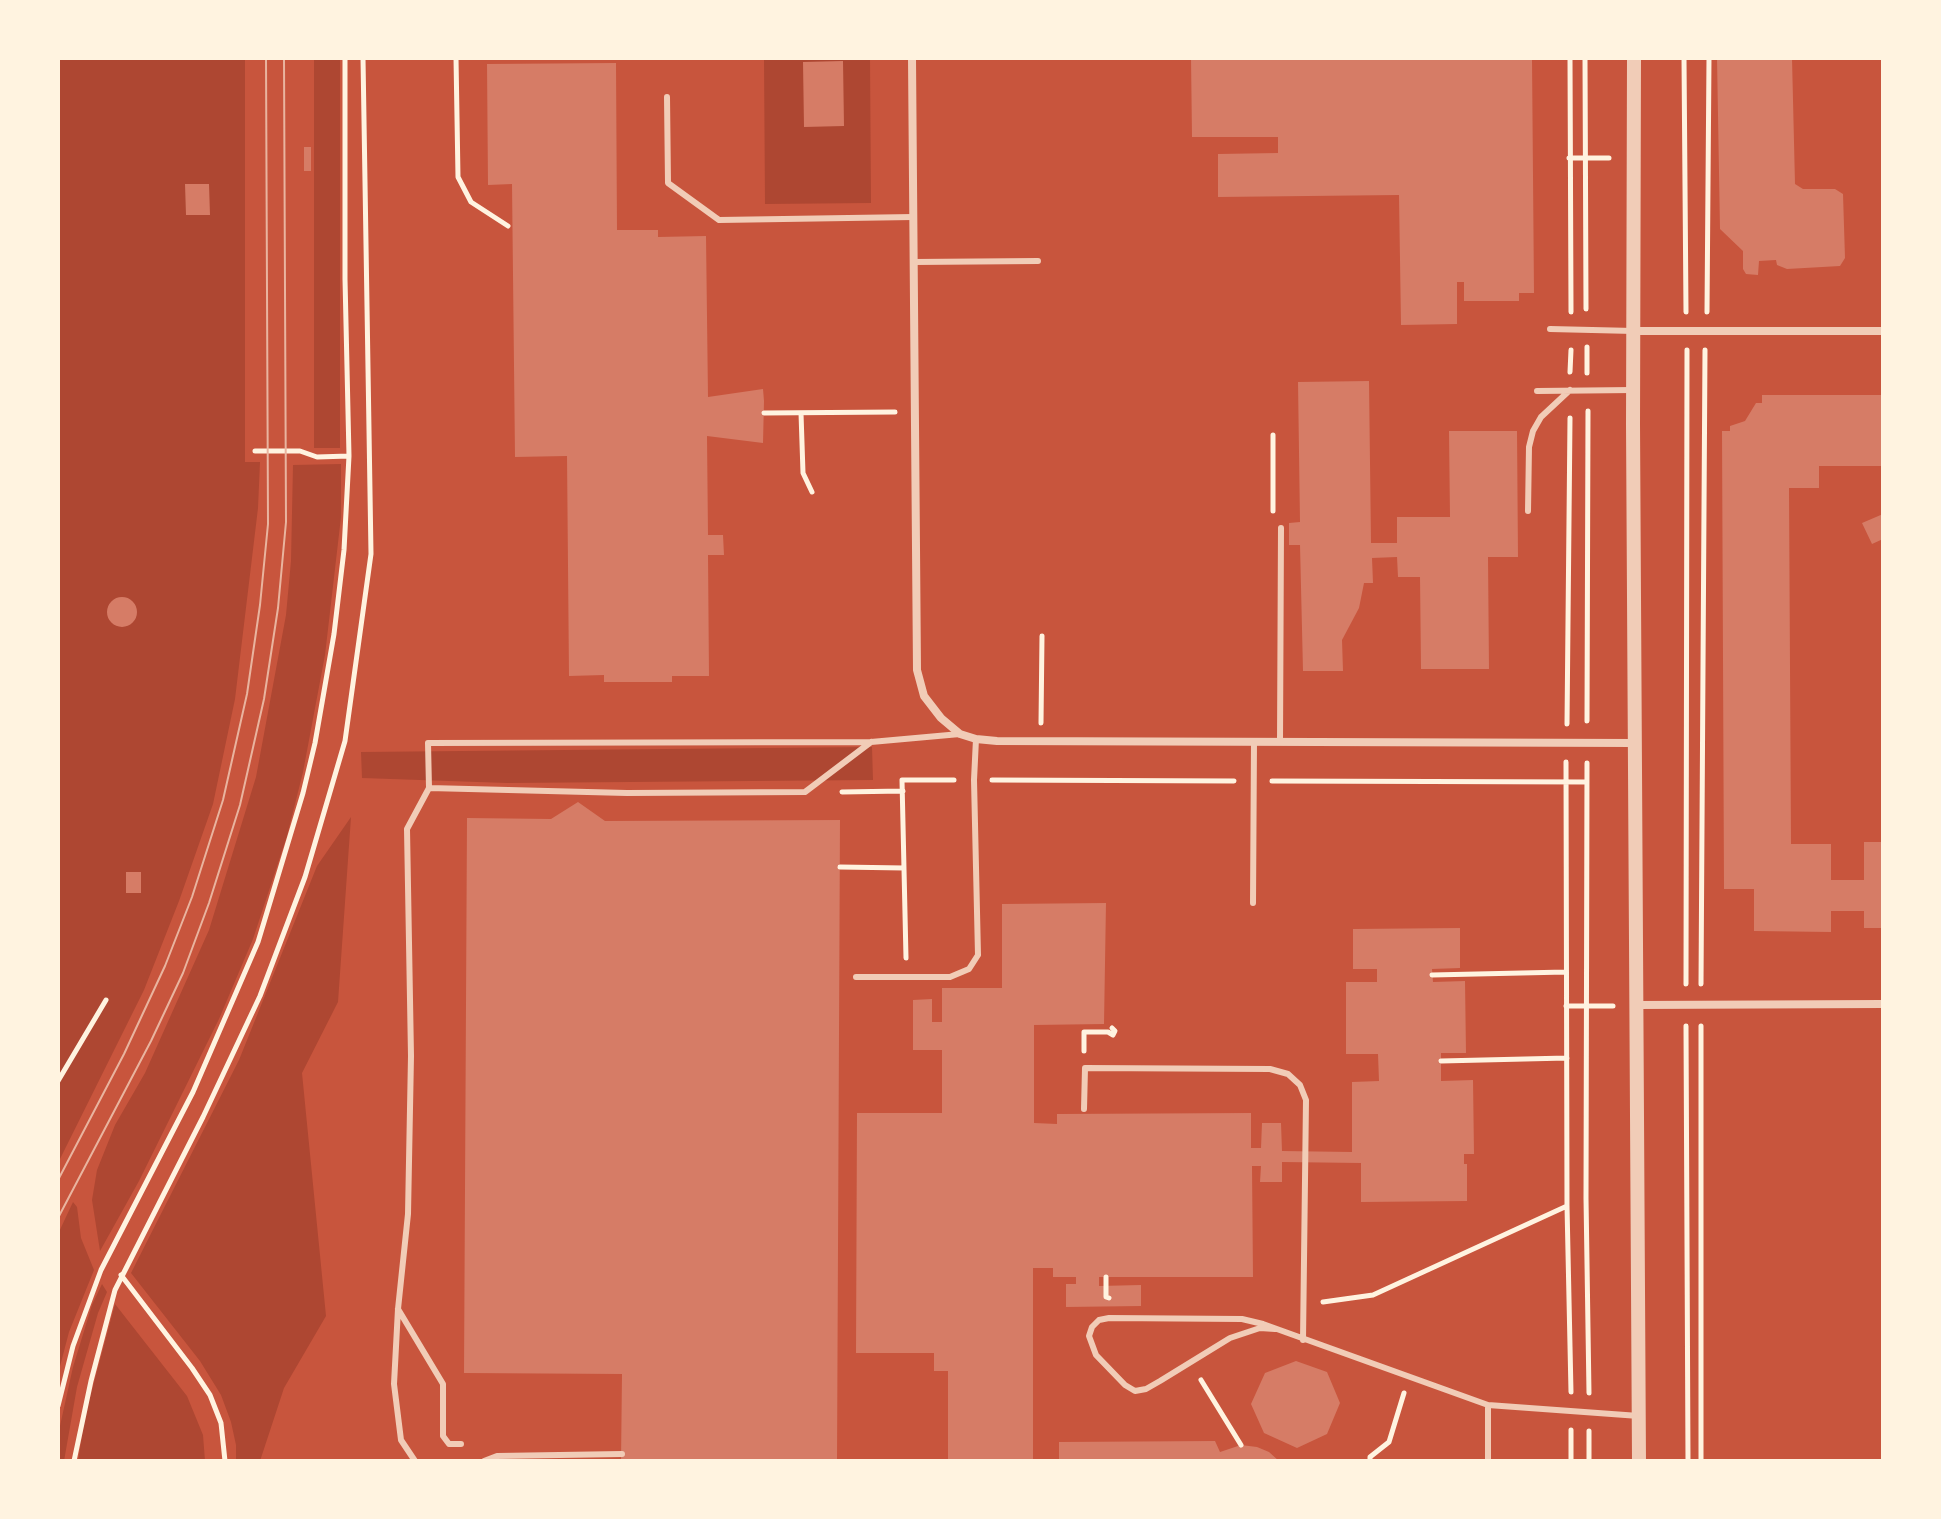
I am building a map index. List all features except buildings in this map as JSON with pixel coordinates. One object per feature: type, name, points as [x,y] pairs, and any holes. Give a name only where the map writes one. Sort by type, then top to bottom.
[{"type":"street","points":[[912,58],[917,670],[924,696],[941,718],[960,734],[976,739],[1634,743]]},
{"type":"street","points":[[1634,58],[1634,743],[1639,1461]]},
{"type":"street","points":[[1634,331],[1883,331]]},
{"type":"street","points":[[1636,1005],[1883,1004]]},
{"type":"lane","points":[[667,97],[668,183],[719,220],[913,217]]},
{"type":"lane","points":[[914,262],[1038,261]]},
{"type":"lane","points":[[1550,329],[1634,331]]},
{"type":"lane","points":[[1528,511],[1529,447],[1533,431],[1541,417],[1570,390]]},
{"type":"lane","points":[[1537,391],[1633,390]]},
{"type":"lane","points":[[1280,741],[1281,528]]},
{"type":"lane","points":[[415,1461],[401,1440],[394,1384],[408,1214],[407,829],[429,788],[428,743],[871,742],[960,734]]},
{"type":"lane","points":[[856,977],[950,977],[969,969],[978,955],[976,739]]},
{"type":"lane","points":[[1253,903],[1254,741]]},
{"type":"lane","points":[[429,788],[627,793],[805,792],[871,742]]},
{"type":"lane","points":[[1084,1109],[1085,1068],[1270,1069],[1288,1074],[1300,1085],[1306,1100],[1303,1340]]},
{"type":"lane","points":[[398,1309],[443,1384],[443,1436],[449,1444],[461,1444]]},
{"type":"lane","points":[[1275,1329],[1260,1328],[1230,1338],[1153,1385],[1135,1391],[1096,1355],[1089,1336],[1099,1320],[1109,1318],[1242,1319],[1275,1329],[1488,1405],[1639,1416]]},
{"type":"lane","points":[[1488,1405],[1488,1461]]},
{"type":"lane","points":[[484,1461],[497,1456],[622,1454]]},
{"type":"path","points":[[58,1406],[83,1312],[101,1270],[193,1092],[258,942],[315,743],[334,634],[344,550],[349,456],[345,58]]},
{"type":"path","points":[[74,1461],[115,1290],[203,1117],[260,996],[305,877],[345,741],[371,554],[363,58]]},
{"type":"path","points":[[456,58],[458,177],[471,202],[508,226]]},
{"type":"path","points":[[1684,58],[1688,1461]]},
{"type":"path","points":[[1701,1461],[1701,1004],[1709,58]]},
{"type":"path","points":[[1569,158],[1634,158]]},
{"type":"path","points":[[764,413],[916,412]]},
{"type":"path","points":[[801,413],[803,473],[812,492]]},
{"type":"path","points":[[1273,435],[1273,520],[1281,528]]},
{"type":"path","points":[[255,451],[300,451],[317,457],[349,456]]},
{"type":"path","points":[[1040,741],[1042,636]]},
{"type":"path","points":[[906,965],[902,780],[1587,782]]},
{"type":"path","points":[[805,792],[903,791]]},
{"type":"path","points":[[840,867],[904,868]]},
{"type":"path","points":[[1432,975],[1566,972]]},
{"type":"path","points":[[58,1081],[106,1000]]},
{"type":"path","points":[[1566,1006],[1636,1005]]},
{"type":"path","points":[[1085,1068],[1084,1032],[1108,1032],[1113,1035],[1115,1029],[1112,1028],[1109,1031],[1112,1034]]},
{"type":"path","points":[[1441,1061],[1567,1058]]},
{"type":"path","points":[[1304,1303],[1373,1295],[1567,1206]]},
{"type":"path","points":[[121,1275],[210,1395],[221,1423],[225,1461]]},
{"type":"path","points":[[1106,1277],[1106,1297],[1121,1298]]},
{"type":"path","points":[[1190,1362],[1241,1445]]},
{"type":"path","points":[[1370,1461],[1370,1457],[1389,1442],[1409,1378]]},
{"type":"shaded area","points":[[58,58],[245,58],[245,462],[260,462],[258,508],[235,699],[213,804],[144,990],[58,1163]]},
{"type":"shaded area","points":[[314,58],[340,58],[340,448],[314,448]]},
{"type":"shaded area","points":[[764,58],[870,58],[871,203],[765,204]]},
{"type":"shaded area","points":[[341,464],[341,517],[325,655],[303,772],[287,836],[253,939],[219,1019],[139,1181],[100,1251],[92,1200],[97,1170],[115,1125],[145,1073],[209,930],[256,777],[286,615],[291,561],[293,465]]},
{"type":"shaded area","points":[[872,747],[873,780],[507,783],[362,778],[361,752]]},
{"type":"shaded area","points":[[351,817],[338,1002],[302,1073],[326,1316],[284,1388],[260,1461],[236,1461],[231,1422],[221,1395],[200,1361],[131,1273],[239,1060],[317,866]]},
{"type":"shaded area","points":[[73,1202],[77,1207],[81,1238],[94,1270],[69,1332],[58,1374],[58,1234]]},
{"type":"shaded area","points":[[102,1284],[107,1292],[77,1387],[64,1461],[58,1461],[58,1435],[73,1367],[92,1305]]},
{"type":"shaded area","points":[[115,1304],[187,1396],[203,1435],[205,1461],[78,1461],[85,1416]]},
{"type":"tram line","points":[[58,1180],[124,1054],[165,966],[192,897],[223,800],[247,694],[268,524],[266,58]]},
{"type":"tram line","points":[[58,1218],[183,973],[240,805],[264,699],[278,608],[286,522],[284,58]]}]
